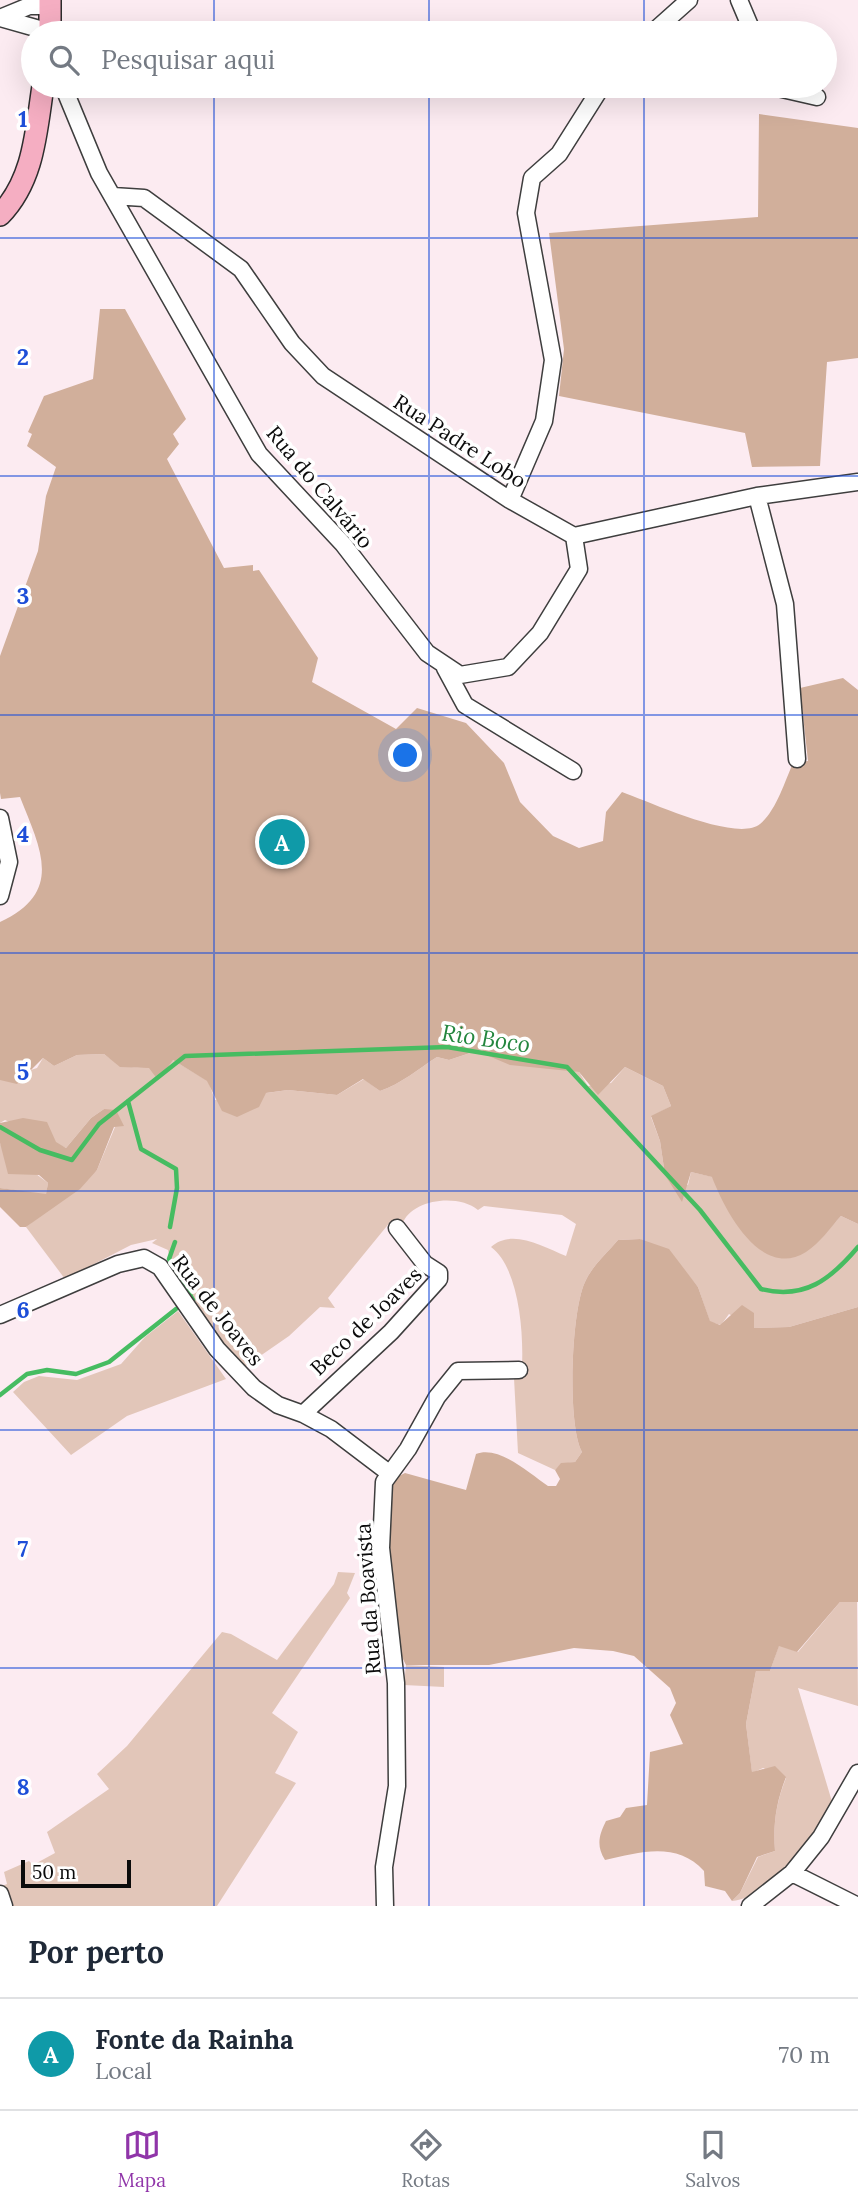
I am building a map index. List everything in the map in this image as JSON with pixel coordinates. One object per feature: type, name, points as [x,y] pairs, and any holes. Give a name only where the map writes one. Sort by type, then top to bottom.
[{"type":"main road","points":[[50,3],[50,21]]},
{"type":"main road","points":[[0,215],[16,196],[28,170],[41,98]]},
{"type":"street","points":[[665,21],[689,0]]},
{"type":"street","points":[[739,0],[747,21]]},
{"type":"street","points":[[21,24],[0,18],[29,6],[50,3]]},
{"type":"street","name":"Rua do Calvário","points":[[68,98],[99,173],[259,454],[343,544],[427,653],[460,676],[508,667],[540,633],[579,569],[574,536]]},
{"type":"street","points":[[510,500],[544,421],[553,360],[526,213],[532,178],[559,154],[594,98]]},
{"type":"street","name":"Rua Padre Lobo","points":[[113,196],[144,198],[241,269],[292,343],[323,376],[510,500],[574,536]]},
{"type":"street","points":[[574,536],[757,496],[858,482]]},
{"type":"street","points":[[757,496],[785,604],[797,760]]},
{"type":"street","points":[[443,664],[466,705],[573,771]]},
{"type":"street","points":[[0,818],[9,862],[0,897]]},
{"type":"street","name":"Beco de Joaves","points":[[303,1414],[391,1332],[439,1279],[439,1273],[425,1264],[397,1228]]},
{"type":"street","name":"Rua de Joaves","points":[[0,1315],[118,1264],[144,1258],[166,1275],[235,1370],[278,1405],[303,1414],[331,1429],[389,1473]]},
{"type":"street","name":"Rua da Boavista","points":[[385,1906],[384,1867],[397,1786],[396,1683],[381,1548],[384,1482],[408,1449],[437,1397],[458,1371],[519,1370]]},
{"type":"street","points":[[750,1906],[792,1873],[821,1837],[858,1773]]},
{"type":"street","points":[[792,1873],[858,1906]]},
{"type":"street","points":[[0,1894],[4,1906]]},
{"type":"shaded area","points":[[759,114],[858,128],[858,358],[827,362],[820,466],[752,467],[745,433],[559,396],[564,349],[549,233],[758,217]]},
{"type":"shaded area","points":[[100,309],[125,309],[186,419],[173,434],[179,444],[167,459],[224,568],[253,565],[253,571],[259,570],[318,658],[312,682],[396,729],[417,708],[466,723],[504,763],[520,802],[553,836],[579,848],[603,841],[606,812],[622,792],[713,825],[749,828],[760,824],[775,804],[793,763],[808,761],[800,688],[843,678],[858,690],[858,1224],[841,1216],[806,1252],[790,1258],[774,1257],[760,1250],[747,1238],[726,1207],[712,1177],[691,1172],[682,1202],[665,1175],[660,1141],[651,1116],[671,1106],[663,1086],[625,1067],[598,1095],[579,1072],[510,1065],[484,1054],[482,1049],[449,1060],[437,1057],[380,1091],[363,1079],[337,1095],[288,1090],[266,1093],[259,1107],[237,1117],[222,1111],[207,1081],[173,1060],[158,1080],[149,1068],[120,1067],[104,1054],[77,1055],[54,1066],[43,1058],[17,1084],[0,1080],[0,922],[20,910],[33,897],[40,883],[42,867],[40,851],[20,797],[1,799],[0,793],[0,656],[38,551],[46,496],[56,467],[27,446],[32,434],[28,432],[44,396],[93,379]]},
{"type":"shaded area","points":[[482,1049],[579,1072],[588,1086],[611,1083],[625,1067],[663,1086],[671,1106],[651,1117],[660,1141],[665,1175],[688,1185],[691,1172],[713,1177],[740,1227],[820,1239],[841,1216],[858,1224],[858,1307],[789,1327],[754,1328],[729,1314],[721,1325],[710,1322],[698,1287],[684,1270],[640,1239],[618,1240],[592,1271],[580,1297],[574,1341],[573,1394],[577,1438],[582,1452],[575,1462],[561,1464],[555,1470],[518,1453],[514,1378],[521,1379],[519,1308],[509,1272],[491,1247],[508,1239],[518,1239],[566,1256],[576,1224],[562,1215],[484,1206],[478,1210],[447,1200],[424,1204],[414,1209],[402,1225],[391,1221],[328,1298],[335,1308],[320,1307],[289,1336],[243,1368],[200,1312],[178,1276],[168,1250],[152,1243],[157,1239],[131,1245],[65,1279],[26,1227],[97,1170],[115,1127],[104,1109],[91,1118],[66,1148],[5,1120],[0,1123],[0,1080],[37,1068],[43,1058],[54,1066],[77,1055],[104,1054],[121,1064],[137,1068],[173,1060],[208,1081],[215,1100],[288,1090],[337,1095],[364,1079],[380,1091],[437,1057],[449,1060]]},
{"type":"shaded area","points":[[104,1109],[116,1110],[124,1126],[114,1127],[97,1170],[80,1189],[26,1227],[20,1227],[0,1207],[0,1188],[46,1194],[48,1183],[39,1175],[8,1174],[0,1143],[0,1123],[23,1118],[47,1122],[56,1142],[66,1148],[91,1118]]},
{"type":"shaded area","points":[[0,1143],[3,1149],[48,1183],[46,1195],[0,1188]]},
{"type":"shaded area","points":[[640,1239],[669,1249],[698,1287],[710,1321],[720,1325],[742,1305],[754,1313],[754,1328],[789,1327],[858,1307],[858,1602],[840,1602],[797,1652],[779,1646],[770,1671],[756,1671],[746,1724],[752,1772],[775,1766],[786,1777],[776,1814],[775,1851],[757,1857],[740,1893],[732,1901],[725,1891],[705,1886],[704,1871],[682,1856],[658,1851],[605,1860],[600,1850],[606,1821],[620,1817],[626,1808],[647,1805],[650,1752],[683,1744],[670,1715],[676,1703],[670,1688],[634,1656],[613,1651],[574,1648],[489,1665],[406,1665],[400,1653],[389,1555],[392,1485],[405,1473],[466,1490],[476,1454],[485,1452],[504,1457],[548,1486],[556,1486],[560,1479],[555,1470],[561,1463],[575,1462],[582,1452],[574,1418],[573,1368],[577,1317],[585,1282],[618,1240]]},
{"type":"shaded area","points":[[178,1311],[226,1379],[127,1416],[71,1455],[13,1392],[24,1382],[39,1376],[77,1380],[121,1364],[145,1337]]},
{"type":"shaded area","points":[[338,1572],[355,1573],[347,1593],[350,1598],[272,1713],[298,1732],[275,1773],[296,1783],[217,1906],[9,1906],[2,1886],[7,1884],[4,1872],[29,1861],[33,1865],[55,1853],[47,1832],[109,1789],[97,1774],[127,1746],[222,1632],[231,1634],[277,1660],[334,1584]]},
{"type":"shaded area","points":[[857,1601],[858,1706],[798,1688],[833,1805],[815,1832],[776,1877],[761,1889],[732,1901],[740,1893],[758,1857],[775,1851],[776,1814],[786,1778],[763,1768],[752,1773],[746,1724],[756,1671],[770,1671],[779,1645],[798,1652],[840,1602]]},
{"type":"shaded area","points":[[406,1665],[444,1667],[444,1687],[404,1685]]},
{"type":"waterway","name":"Rio Boco","points":[[0,1127],[40,1150],[72,1160],[99,1124],[185,1056],[447,1047],[567,1067],[700,1210],[761,1289],[791,1292],[816,1284],[838,1269],[858,1247]]},
{"type":"waterway","points":[[128,1101],[141,1149],[176,1169],[177,1188],[170,1227]]},
{"type":"waterway","points":[[175,1242],[169,1259],[193,1300]]},
{"type":"waterway","points":[[0,1395],[27,1374],[47,1370],[76,1374],[109,1362],[176,1309]]},
{"type":"place","name":"Fonte da Rainha","points":[[282,842]]}]
